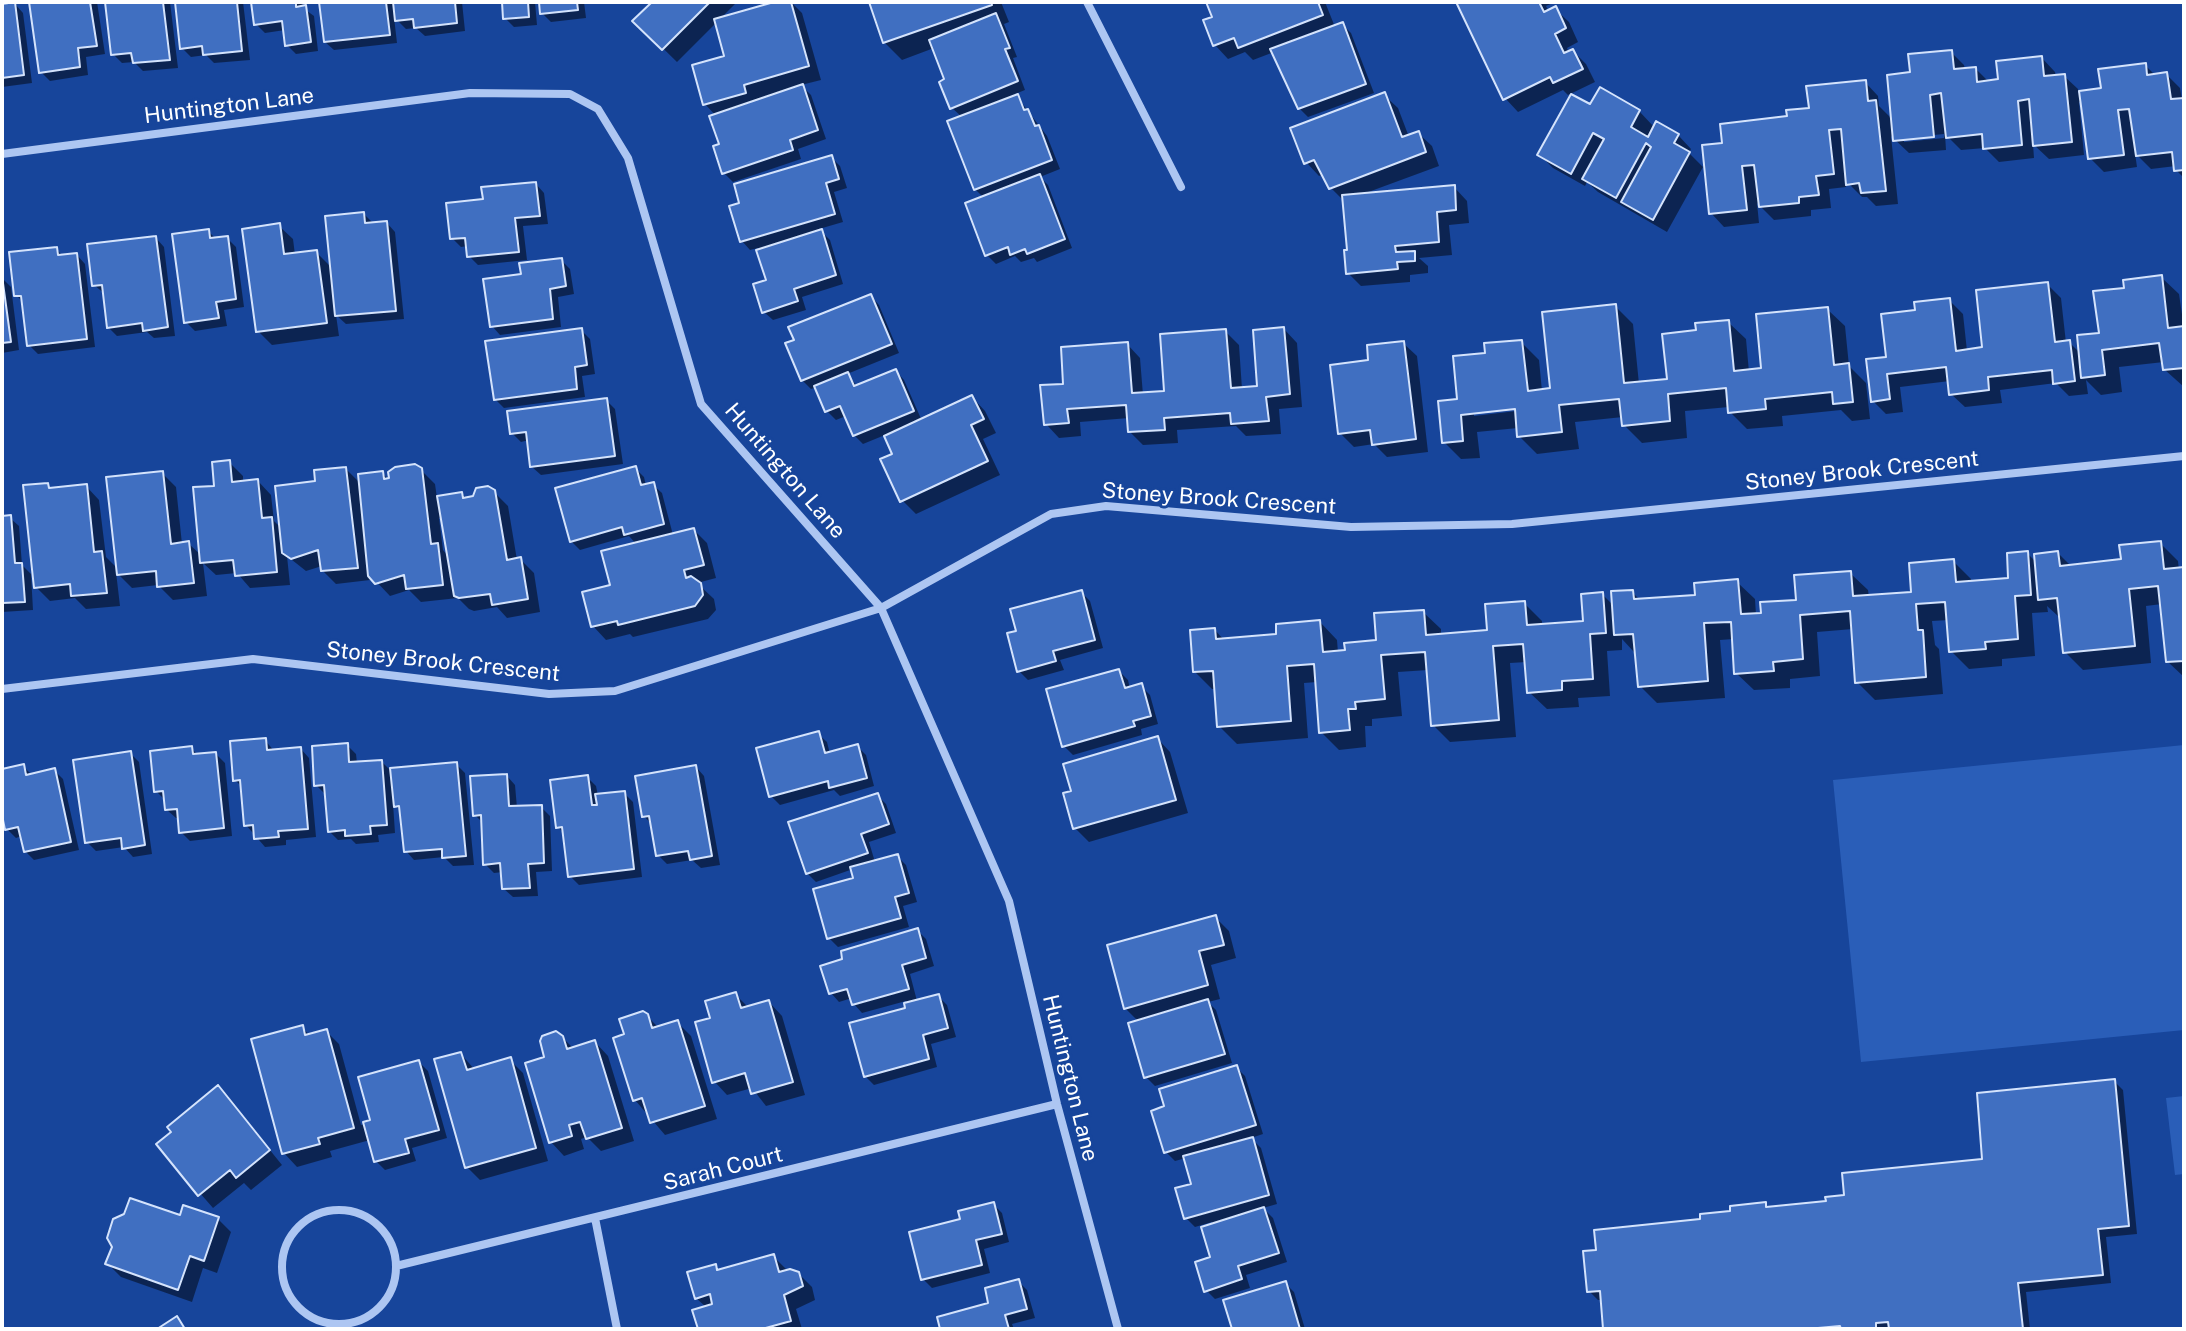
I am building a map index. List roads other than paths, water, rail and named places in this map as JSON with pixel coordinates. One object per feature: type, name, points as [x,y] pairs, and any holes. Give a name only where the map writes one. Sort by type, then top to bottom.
[{"type":"street","points":[[1087,2],[1181,187]]},
{"type":"street","name":"Huntington Lane","points":[[2,154],[470,93],[570,94],[598,109],[628,158],[701,404],[881,608],[1009,901],[1057,1104],[1118,1329]]},
{"type":"street","name":"Stoney Brook Crescent","points":[[2,689],[253,659],[549,694],[615,691],[881,608],[1051,514],[1106,506],[1351,527],[1512,524],[2184,456]]},
{"type":"street","name":"Sarah Court","points":[[396,1266],[1057,1104]]},
{"type":"street","points":[[338,1210],[356,1212],[372,1220],[385,1233],[393,1248],[396,1266],[393,1286],[384,1303],[369,1316],[351,1323],[331,1324],[312,1318],[296,1305],[286,1288],[282,1269],[292,1235],[320,1213],[338,1210]]},
{"type":"street","points":[[595,1218],[617,1329]]}]
